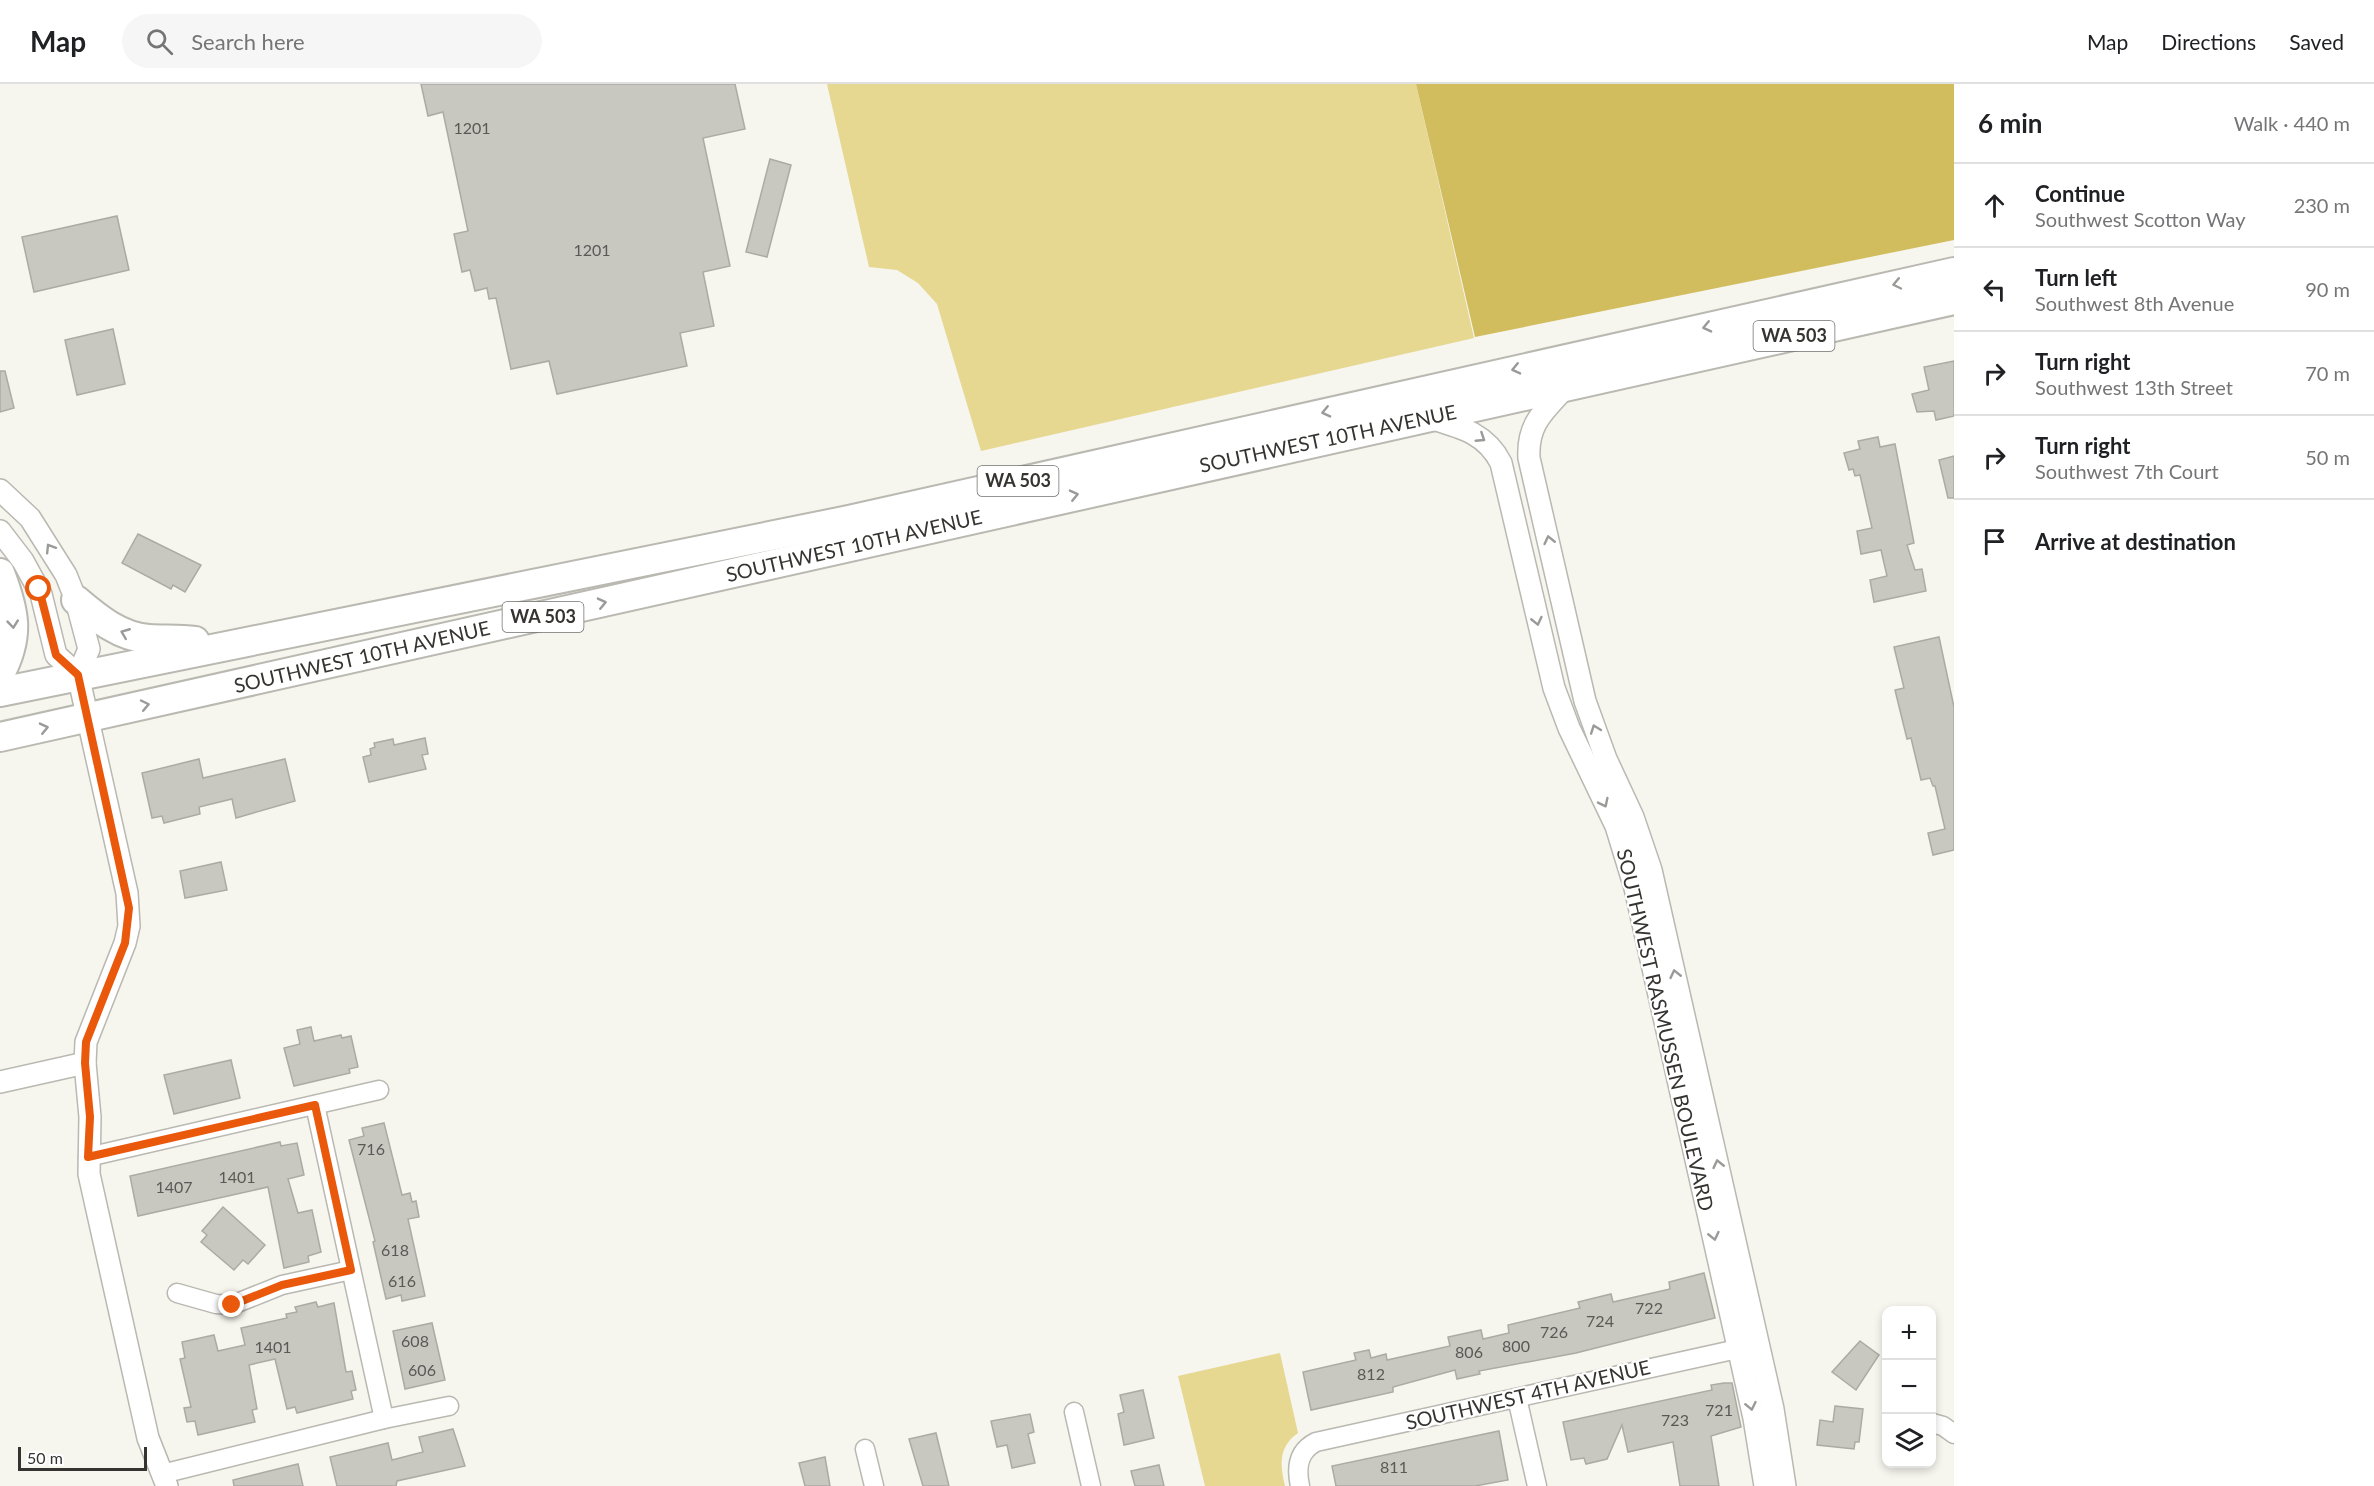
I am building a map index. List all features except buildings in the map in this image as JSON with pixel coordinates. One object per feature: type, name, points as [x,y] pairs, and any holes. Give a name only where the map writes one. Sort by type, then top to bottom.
[{"type":"highway","name":"SOUTHWEST 10TH AVENUE","points":[[0,692],[849,520],[1954,272]]},
{"type":"highway","name":"SOUTHWEST 10TH AVENUE","points":[[0,737],[1954,300]]},
{"type":"highway","points":[[0,573],[15,629],[12,649],[0,674]]},
{"type":"highway","points":[[76,600],[112,627],[138,638],[174,638],[224,646]]},
{"type":"street","name":"SOUTHWEST RASMUSSEN BOULEVARD","points":[[1565,388],[1544,410],[1530,432],[1529,458],[1585,700],[1606,759],[1633,817],[1651,870],[1748,1346],[1765,1486]]},
{"type":"street","name":"SOUTHWEST RASMUSSEN BOULEVARD","points":[[1427,417],[1462,427],[1482,437],[1491,445],[1501,463],[1554,688],[1569,728],[1616,826],[1635,888],[1748,1346],[1779,1443],[1785,1486]]},
{"type":"street","points":[[0,490],[30,518],[66,575],[76,600],[89,649],[78,675]]},
{"type":"street","points":[[0,531],[23,561],[41,594],[56,655],[78,675],[129,908],[125,943],[92,1021],[86,1042],[85,1063],[90,1117],[88,1157],[94,1201],[148,1438],[164,1480],[384,1419],[448,1406]]},
{"type":"street","points":[[0,1082],[85,1063]]},
{"type":"street","points":[[88,1157],[379,1090]]},
{"type":"street","points":[[315,1105],[384,1419]]},
{"type":"street","points":[[177,1293],[216,1304],[232,1305],[282,1285],[351,1270]]},
{"type":"street","name":"SOUTHWEST 4TH AVENUE","points":[[1300,1486],[1298,1469],[1302,1454],[1316,1443],[1748,1346]]},
{"type":"street","points":[[1517,1398],[1537,1486]]},
{"type":"street","points":[[1074,1412],[1091,1486]]},
{"type":"street","points":[[1936,1424],[1944,1426],[1954,1434]]},
{"type":"street","points":[[865,1449],[874,1486]]},
{"type":"shaded area","points":[[827,84],[1416,84],[1474,338],[981,451],[937,304],[918,283],[897,270],[869,267]]},
{"type":"shaded area","points":[[1416,84],[1954,84],[1954,240],[1475,337]]},
{"type":"shaded area","points":[[1280,1353],[1298,1433],[1287,1444],[1282,1457],[1285,1486],[1205,1486],[1178,1376]]},
{"type":"route","points":[[39,589],[56,655],[78,675],[129,908],[129,926],[125,943],[92,1021],[86,1042],[85,1063],[90,1117],[88,1157],[315,1105],[351,1270],[282,1285],[232,1305]]}]
